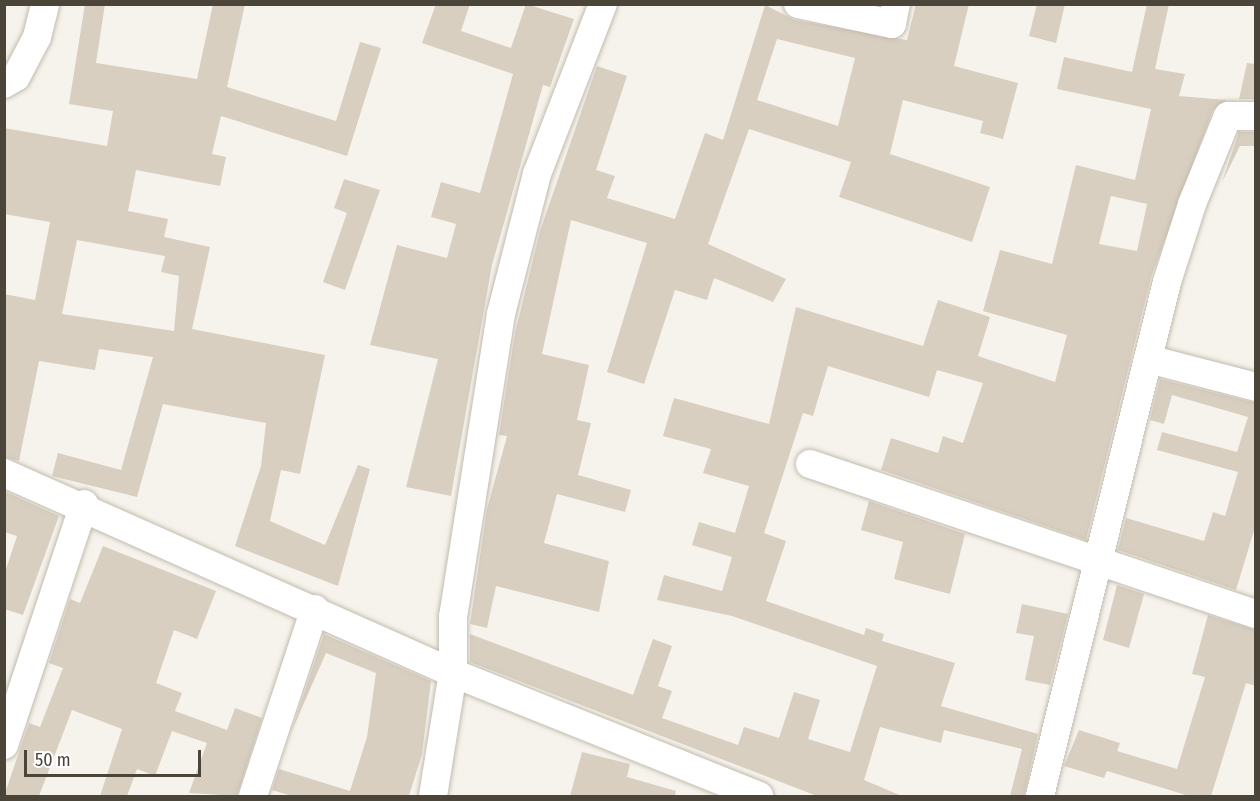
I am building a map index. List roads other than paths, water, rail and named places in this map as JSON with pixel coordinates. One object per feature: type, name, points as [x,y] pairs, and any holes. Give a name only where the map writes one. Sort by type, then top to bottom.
[{"type":"street","points":[[4,84],[16,77],[37,37],[45,4]]},
{"type":"street","points":[[433,796],[453,673],[453,617],[501,314],[537,174],[603,4]]},
{"type":"street","points":[[798,4],[892,24],[896,4]]},
{"type":"street","points":[[1040,796],[1100,564],[1148,359],[1192,204],[1228,116],[1256,116]]},
{"type":"street","points":[[1148,359],[1256,387]]},
{"type":"street","points":[[810,464],[983,519],[1100,564],[1256,614]]},
{"type":"street","points":[[4,473],[84,504],[453,673],[759,796]]},
{"type":"street","points":[[4,745],[84,504]]},
{"type":"street","points":[[253,796],[315,609]]}]
